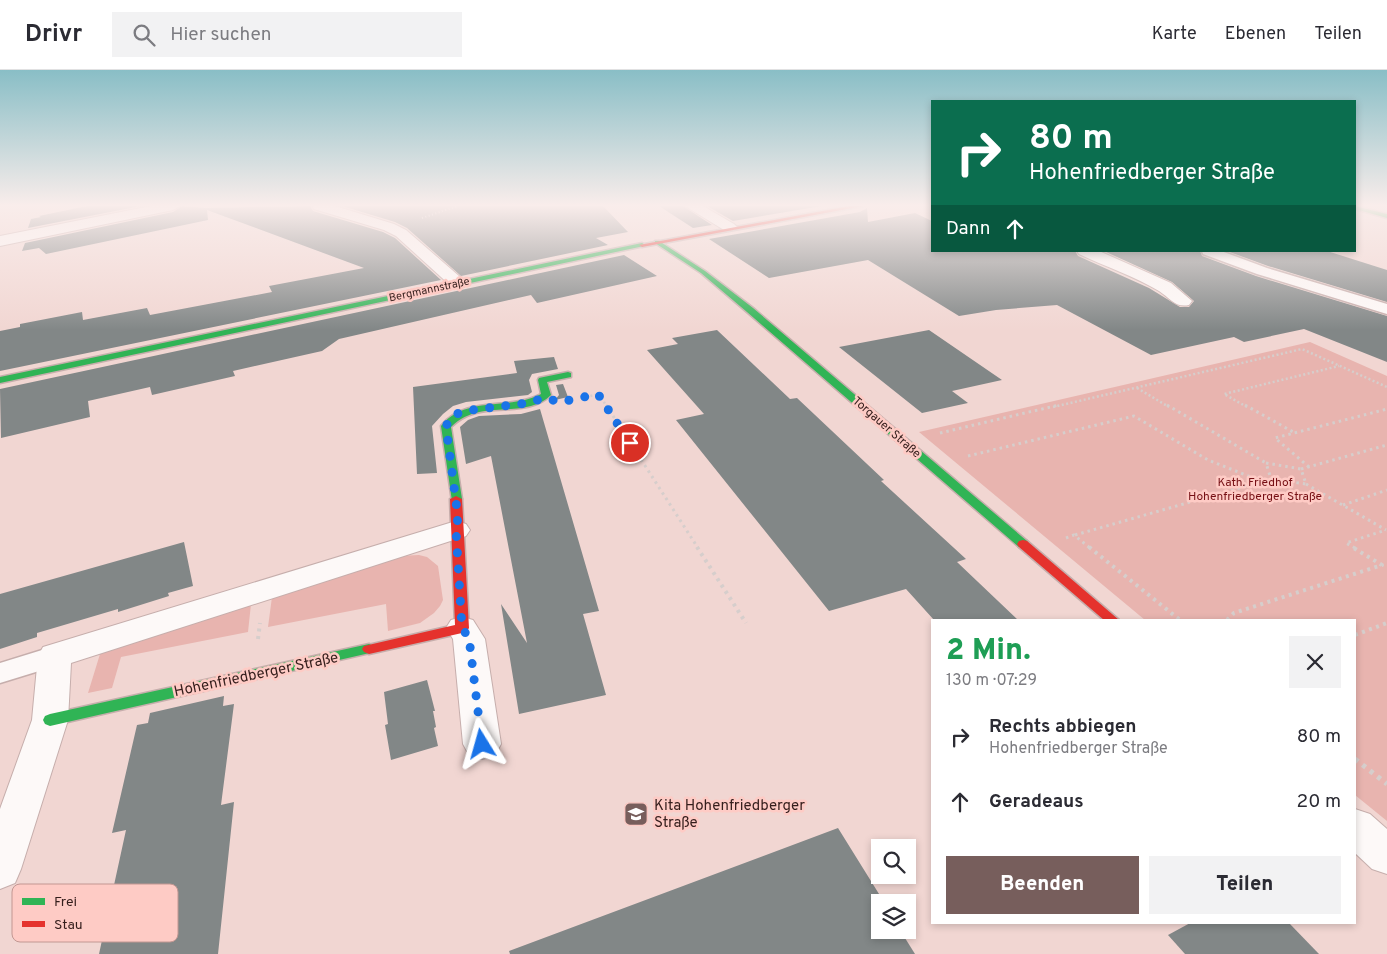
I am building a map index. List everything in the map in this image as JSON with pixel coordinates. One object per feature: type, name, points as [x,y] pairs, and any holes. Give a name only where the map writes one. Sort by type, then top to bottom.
[{"type":"street","points":[[417,247],[458,283]]},
{"type":"street","name":"Bergmannstraße","points":[[0,380],[632,247]]},
{"type":"street","name":"Torgauer Straße","points":[[665,247],[702,272],[750,310],[1111,619]]},
{"type":"street","points":[[1087,252],[1165,287],[1183,301]]},
{"type":"street","points":[[482,744],[469,638],[462,628],[456,530],[458,517],[446,426],[452,416],[464,411],[528,403],[544,398],[546,395],[542,380],[568,375]]},
{"type":"street","points":[[0,869],[50,720],[54,656],[456,530]]},
{"type":"street","name":"Hohenfriedberger Straße","points":[[50,720],[462,628]]},
{"type":"street","points":[[1356,829],[1387,855]]},
{"type":"lane","points":[[1211,252],[1262,271],[1387,310]]},
{"type":"lane","points":[[0,673],[54,656]]},
{"type":"path","points":[[934,435],[1302,349],[1387,387]]},
{"type":"path","points":[[1295,433],[1224,394],[1339,366]]},
{"type":"path","points":[[1137,387],[1266,463],[1301,469],[1387,445]]},
{"type":"path","points":[[544,398],[561,402],[598,394],[746,623]]},
{"type":"path","points":[[1310,467],[1275,438],[1387,409]]},
{"type":"path","points":[[962,458],[1134,416],[1208,460],[1261,481]]},
{"type":"path","points":[[1266,463],[1271,478]]},
{"type":"path","points":[[1301,469],[1306,484]]},
{"type":"path","points":[[1062,539],[1271,478],[1306,484],[1386,530]]},
{"type":"path","points":[[1342,505],[1387,490]]},
{"type":"path","points":[[1383,491],[1387,494]]},
{"type":"path","points":[[1228,619],[1234,613],[1382,565],[1346,542],[1386,530]]},
{"type":"path","points":[[1074,535],[1179,619]]},
{"type":"path","points":[[253,675],[264,590]]},
{"type":"path","points":[[1356,635],[1387,623]]},
{"type":"path","points":[[1356,760],[1387,784]]},
{"type":"green space","name":"Kath. Friedhof Hohenfriedberger Straße","points":[[1310,342],[1387,376],[1387,821],[1356,796],[1356,619],[1144,619],[919,432]]},
{"type":"green space","points":[[419,555],[427,557],[438,566],[443,600],[434,613],[420,623],[388,631],[386,604],[268,627],[272,597],[399,556]]},
{"type":"green space","points":[[251,604],[248,632],[121,657],[112,688],[88,693],[100,654]]},
{"type":"building","points":[[23,247],[78,247],[46,254],[39,248],[22,251]]},
{"type":"building","points":[[308,247],[405,247],[441,280],[0,371],[0,331],[20,327],[20,324],[82,312],[83,320],[147,308],[150,315],[272,292],[269,286],[364,268]]},
{"type":"building","points":[[429,247],[597,247],[461,276]]},
{"type":"building","points":[[722,247],[931,247],[931,252],[1076,252],[1078,256],[1149,288],[1180,307],[1189,307],[1194,301],[1172,282],[1106,252],[1200,252],[1202,256],[1256,276],[1387,316],[1387,362],[1304,329],[1244,342],[1234,337],[1151,355],[1057,305],[996,310],[959,316],[868,260],[769,278]]},
{"type":"building","points":[[1230,252],[1330,252],[1387,270],[1387,302],[1268,266]]},
{"type":"building","points":[[624,255],[657,276],[537,303],[531,295],[339,339],[322,351],[233,371],[235,376],[152,395],[150,387],[88,401],[90,417],[1,438],[0,389]]},
{"type":"building","points":[[717,330],[790,399],[797,398],[884,480],[881,481],[966,559],[957,562],[1017,619],[933,619],[906,589],[829,611],[676,420],[704,414],[647,350],[678,344],[672,338]]},
{"type":"building","points":[[929,330],[1002,380],[952,391],[968,403],[922,413],[839,347]]},
{"type":"building","points":[[554,357],[558,369],[532,374],[529,380],[532,392],[528,395],[466,402],[453,406],[443,414],[432,426],[437,473],[417,474],[413,387],[517,373],[514,361]]},
{"type":"building","points":[[563,384],[568,397],[555,400],[559,395],[556,385]]},
{"type":"building","points":[[540,409],[599,611],[583,614],[606,695],[519,714],[501,604],[527,643],[491,456],[466,464],[460,427],[468,420],[479,416],[521,414]]},
{"type":"building","points":[[184,542],[193,586],[168,593],[169,596],[118,612],[118,609],[37,633],[37,637],[0,649],[0,594]]},
{"type":"building","points":[[427,680],[435,711],[433,711],[436,727],[434,728],[438,746],[391,760],[385,725],[388,724],[384,692]]},
{"type":"building","points":[[224,696],[223,706],[234,704],[221,805],[234,802],[218,954],[99,954],[102,942],[178,942],[178,884],[114,884],[126,830],[112,833],[137,725],[148,723],[150,713]]},
{"type":"building","points":[[838,828],[871,884],[879,894],[871,894],[871,939],[906,939],[915,954],[510,954],[509,951]]},
{"type":"building","points":[[1188,924],[1290,924],[1319,954],[1185,954],[1168,935]]},
{"type":"traffic: fast","points":[[0,380],[631,247]]},
{"type":"traffic: fast","points":[[665,247],[703,272],[750,310],[1023,544]]},
{"type":"traffic: fast","points":[[456,499],[446,426],[456,416],[467,411],[534,402],[546,395],[542,380],[568,375]]},
{"type":"traffic: fast","points":[[50,720],[369,649]]},
{"type":"traffic: jam","points":[[369,649],[462,628],[456,499]]},
{"type":"traffic: jam","points":[[1023,544],[1111,619]]},
{"type":"place","name":"Kita Hohenfriedberger Straße","points":[[636,814]]},
{"type":"route","points":[[482,744],[469,638],[462,628],[456,530],[458,517],[446,426],[448,421],[452,416],[464,411],[528,403],[544,398],[561,402],[598,394],[630,443]]}]
